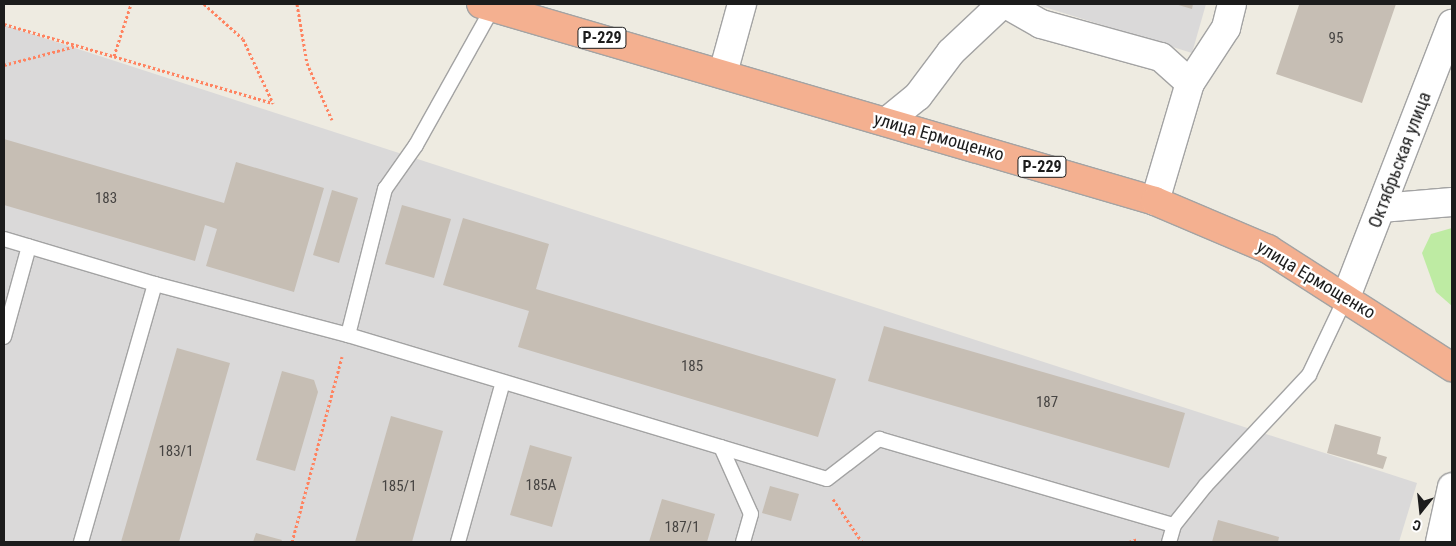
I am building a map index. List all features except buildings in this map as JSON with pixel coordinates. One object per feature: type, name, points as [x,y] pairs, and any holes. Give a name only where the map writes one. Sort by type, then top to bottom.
[{"type":"highway","name":"улица Ермощенко","points":[[487,6],[723,72],[1155,201],[1268,249],[1346,297],[1452,368]]},
{"type":"street","points":[[723,72],[742,4]]},
{"type":"street","points":[[886,122],[918,96],[951,52],[1002,4]]},
{"type":"street","points":[[1006,4],[1041,24],[1161,57],[1190,83]]},
{"type":"street","points":[[1155,201],[1190,83],[1226,28],[1232,4]]},
{"type":"street","name":"Октябрьская улица","points":[[1346,297],[1452,24]]},
{"type":"street","points":[[1381,208],[1452,202]]},
{"type":"street","points":[[1440,542],[1452,487]]},
{"type":"lane","points":[[348,335],[385,189],[416,145],[487,6]]},
{"type":"lane","points":[[4,239],[155,284],[348,335],[827,479],[879,439],[1174,524]]},
{"type":"lane","points":[[4,337],[29,246]]},
{"type":"lane","points":[[80,542],[155,284]]},
{"type":"lane","points":[[1169,542],[1174,524],[1206,485],[1309,374],[1346,297]]},
{"type":"lane","points":[[458,542],[503,382]]},
{"type":"lane","points":[[721,448],[751,514],[743,542]]},
{"type":"path","points":[[114,56],[131,4]]},
{"type":"path","points":[[4,24],[274,103],[243,38],[204,4]]},
{"type":"path","points":[[297,4],[307,63],[332,120]]},
{"type":"path","points":[[4,65],[78,46]]},
{"type":"path","points":[[292,542],[348,335]]},
{"type":"path","points":[[827,479],[836,507],[862,542]]},
{"type":"shaded area","points":[[1042,4],[1206,4],[1192,53],[1041,6]]},
{"type":"shaded area","points":[[4,25],[1417,483],[1399,542],[4,542]]},
{"type":"green space","points":[[1452,228],[1452,306],[1436,292],[1422,253],[1431,234]]}]
